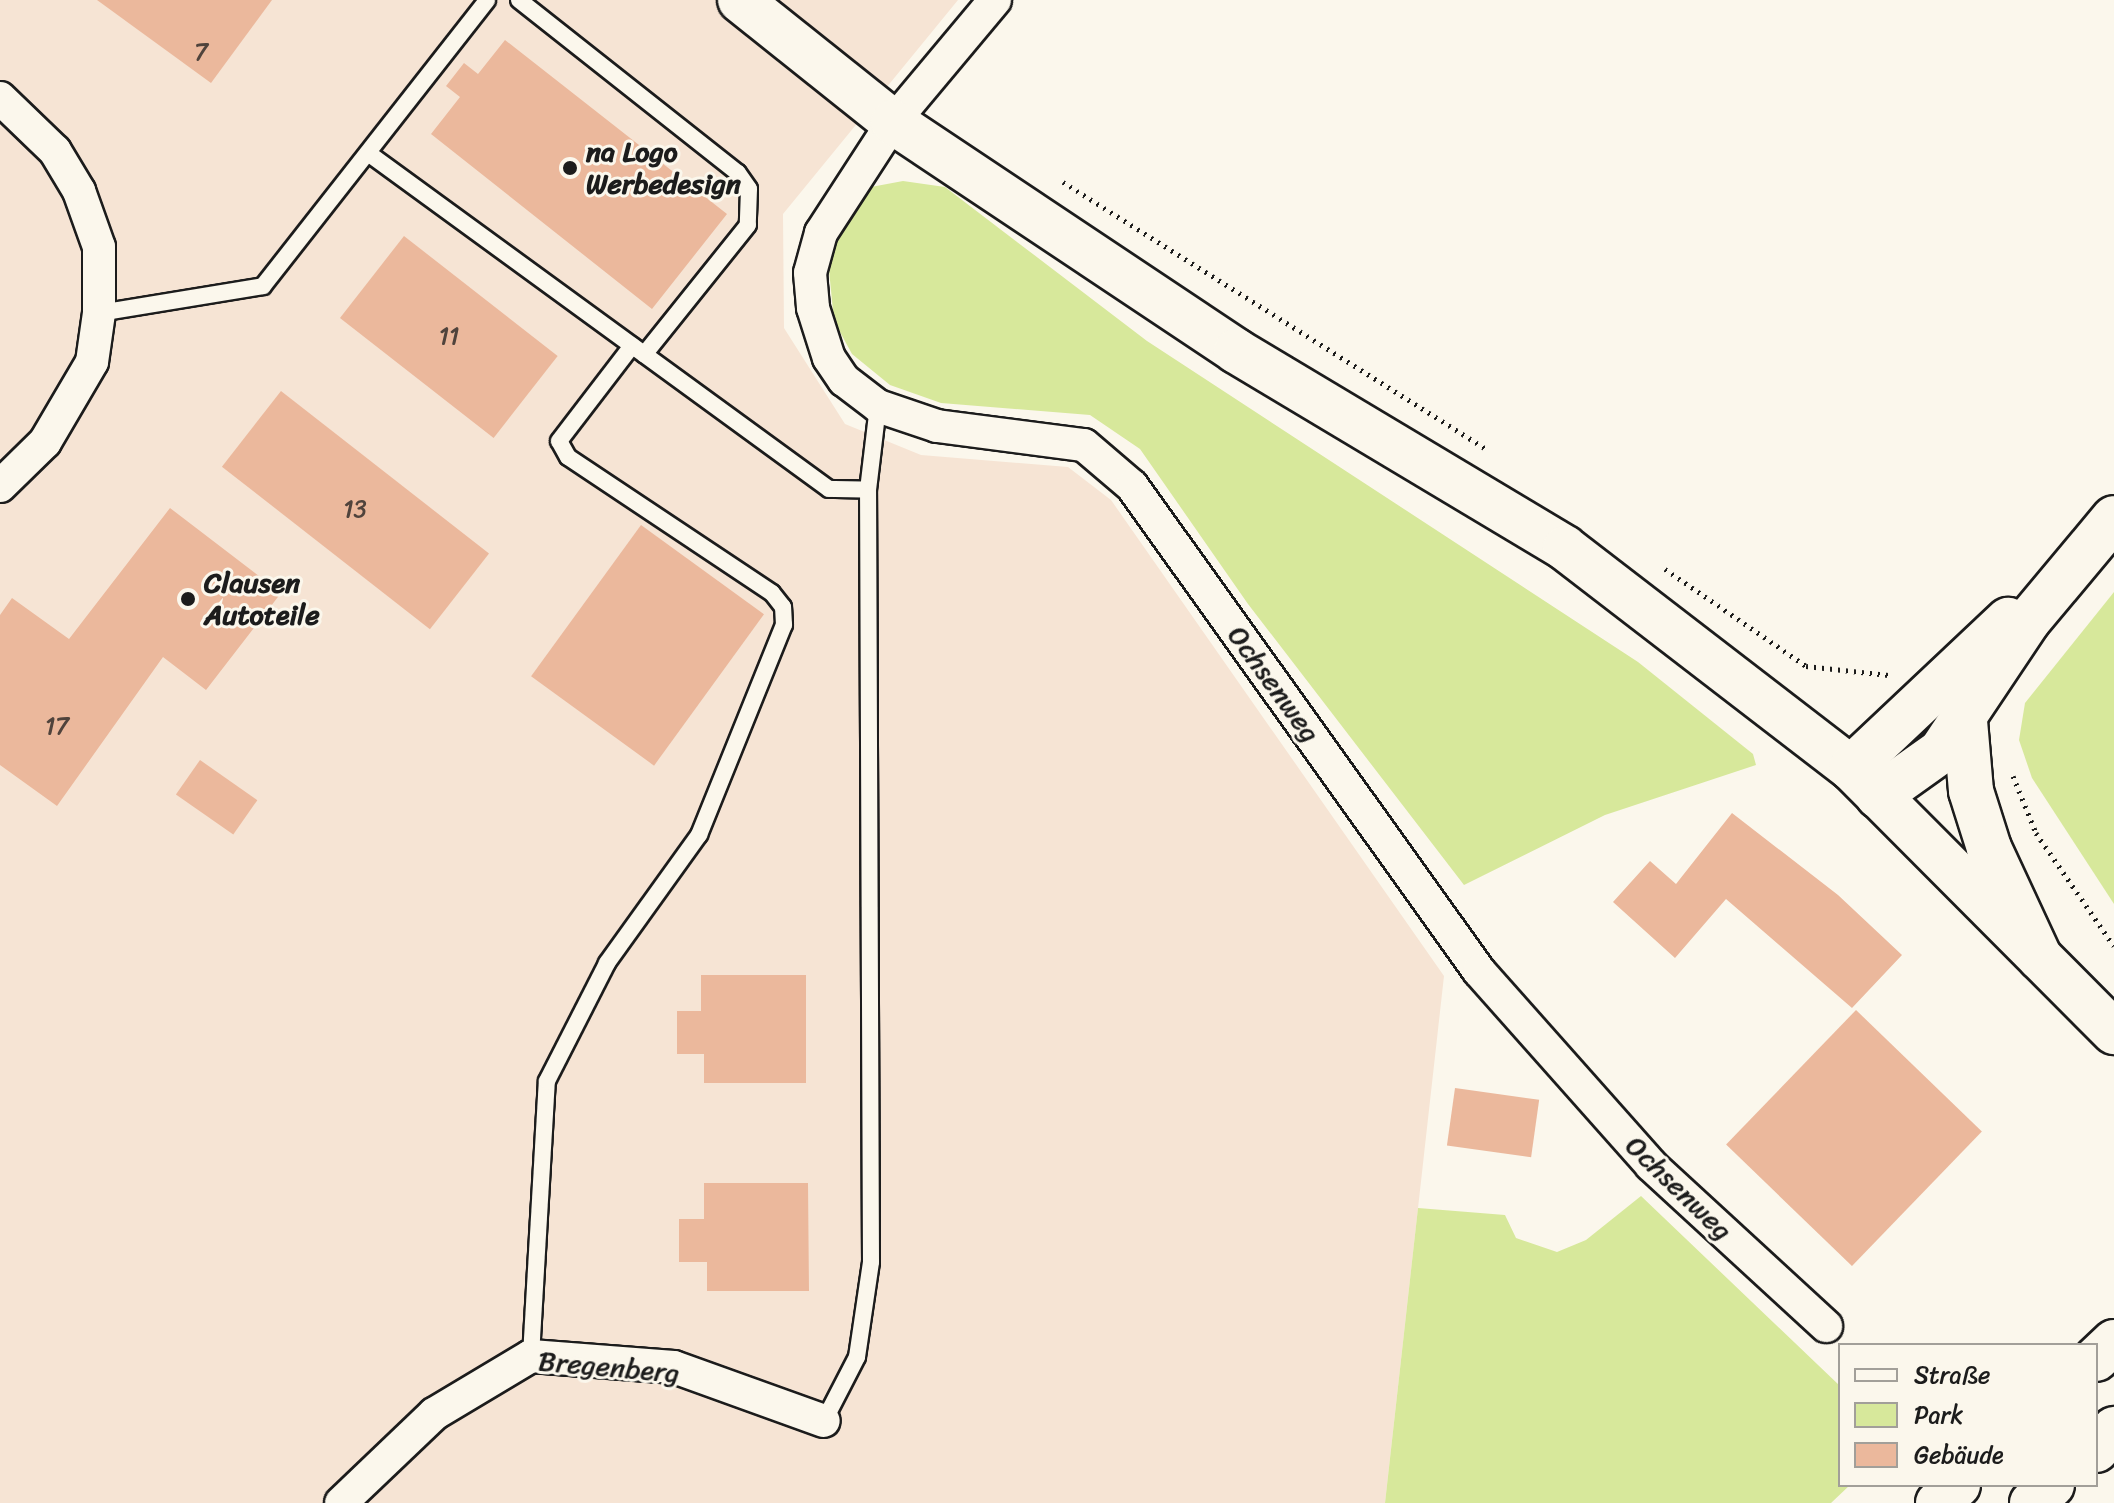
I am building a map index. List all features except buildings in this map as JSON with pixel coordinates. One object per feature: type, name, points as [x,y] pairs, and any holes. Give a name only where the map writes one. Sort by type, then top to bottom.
[{"type":"main road","points":[[740,0],[893,122],[1236,351],[1565,548],[1864,782],[2114,1032]]},
{"type":"main road","points":[[1864,782],[2114,518]]},
{"type":"main road","points":[[1864,782],[1941,751],[1965,721],[1992,672],[2072,563]]},
{"type":"main road","points":[[1965,721],[1964,754],[1980,819],[2040,958]]},
{"type":"main road","points":[[2098,1357],[2114,1342]]},
{"type":"main road","points":[[2098,1446],[2114,1429]]},
{"type":"main road","points":[[1938,1503],[1956,1487]]},
{"type":"main road","points":[[2032,1503],[2050,1487]]},
{"type":"main road","points":[[2052,1503],[2065,1487]]},
{"type":"street","name":"Ochsenweg","points":[[995,0],[893,122],[842,192],[810,273],[818,335],[829,358],[844,380],[878,406],[937,426],[1084,445],[1132,486],[1479,971],[1651,1165],[1826,1326]]},
{"type":"street","points":[[0,98],[55,151],[79,191],[99,247],[99,313],[92,362],[45,442],[0,486]]},
{"type":"street","name":"Bregenberg","points":[[341,1503],[434,1414],[531,1356],[674,1367],[824,1421]]},
{"type":"lane","points":[[99,313],[263,286],[487,0]]},
{"type":"lane","points":[[519,0],[738,173],[749,189],[748,225],[559,441],[568,457],[772,593],[783,607],[784,625],[699,835],[607,963],[547,1081],[531,1356]]},
{"type":"lane","points":[[368,153],[829,489],[868,490]]},
{"type":"lane","points":[[824,1421],[857,1357],[871,1262],[868,490],[878,406]]},
{"type":"shaded area","points":[[0,0],[958,0],[783,214],[784,328],[845,424],[921,455],[1068,467],[1111,500],[1444,976],[1385,1503],[0,1503]]},
{"type":"green space","points":[[903,181],[945,187],[1147,341],[1638,662],[1753,754],[1756,765],[1605,815],[1464,885],[1248,604],[1140,449],[1090,415],[941,403],[890,385],[852,354],[834,321],[828,260],[843,220],[871,187]]},
{"type":"green space","points":[[2114,592],[2114,904],[2032,778],[2019,740],[2025,703]]},
{"type":"green space","points":[[1641,1196],[1838,1384],[1838,1487],[1848,1487],[1831,1503],[1385,1503],[1418,1208],[1505,1215],[1516,1238],[1557,1252],[1586,1240]]},
{"type":"place","name":"na Logo Werbedesign","points":[[570,168]]},
{"type":"place","name":"Clausen Autoteile","points":[[188,599]]}]
